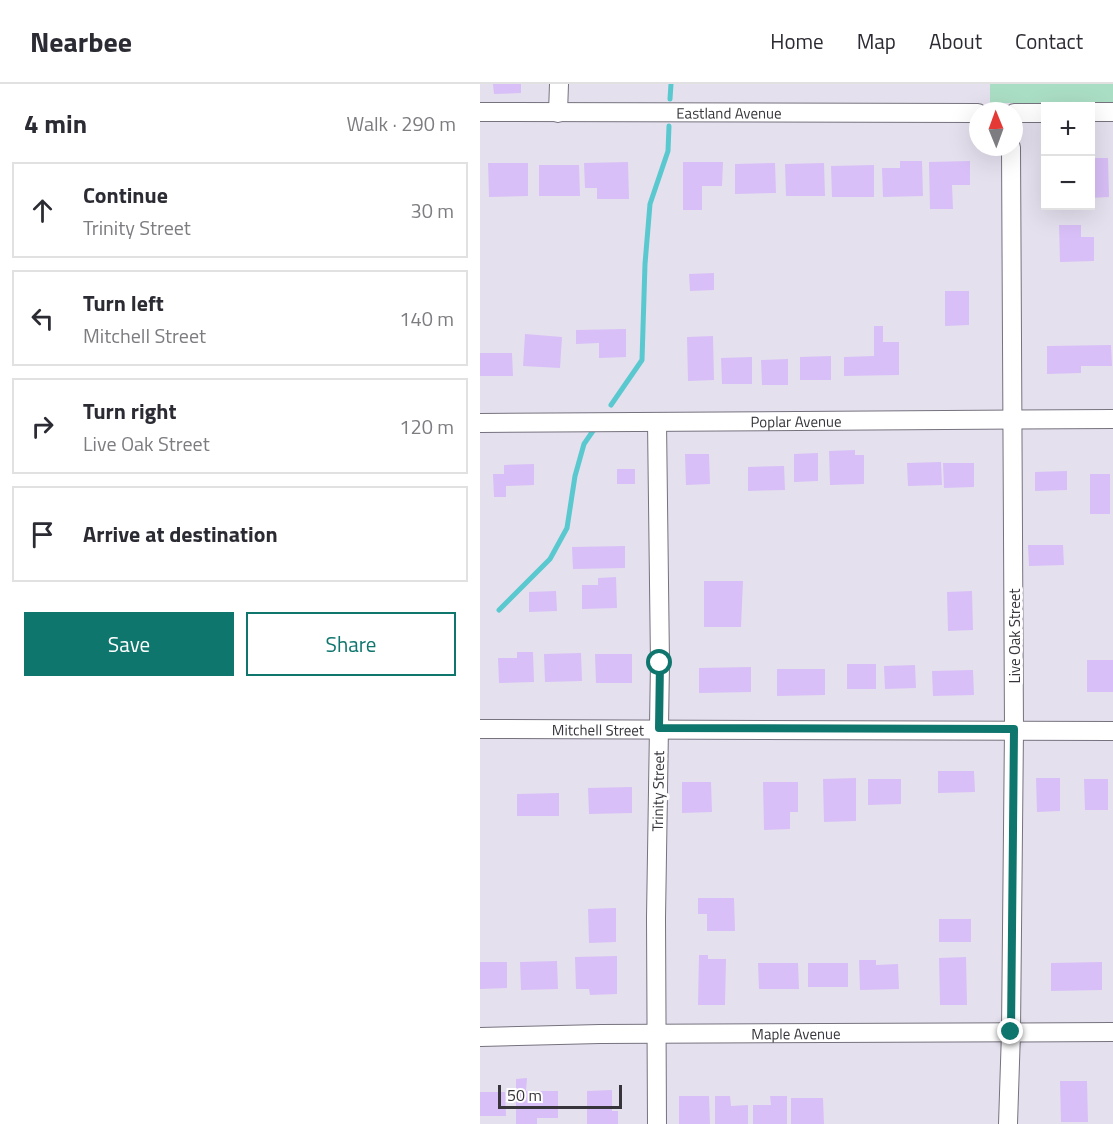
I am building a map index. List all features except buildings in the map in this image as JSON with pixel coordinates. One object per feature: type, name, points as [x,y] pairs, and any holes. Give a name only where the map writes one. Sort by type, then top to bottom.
[{"type":"street","points":[[558,113],[559,84]]},
{"type":"street","name":"Eastland Avenue","points":[[480,112],[969,113]]},
{"type":"street","points":[[1095,112],[1113,112]]},
{"type":"street","points":[[1023,113],[1041,113]]},
{"type":"street","name":"Live Oak Street","points":[[1008,1124],[1014,729],[1011,156]]},
{"type":"street","name":"Poplar Avenue","points":[[480,423],[1113,419]]},
{"type":"street","name":"Trinity Street","points":[[657,422],[660,663],[657,1124]]},
{"type":"street","name":"Mitchell Street","points":[[480,729],[1113,731]]},
{"type":"street","name":"Maple Avenue","points":[[480,1037],[600,1034],[1113,1032]]},
{"type":"green space","points":[[990,84],[1113,84],[1113,103],[990,102]]},
{"type":"waterway","points":[[670,99],[671,84]]},
{"type":"waterway","points":[[611,405],[642,360],[645,264],[650,204],[668,151],[669,126]]},
{"type":"waterway","points":[[499,610],[550,559],[567,528],[575,476],[584,444],[595,428]]},
{"type":"route","points":[[660,663],[659,728],[1014,729],[1011,1032]]}]
